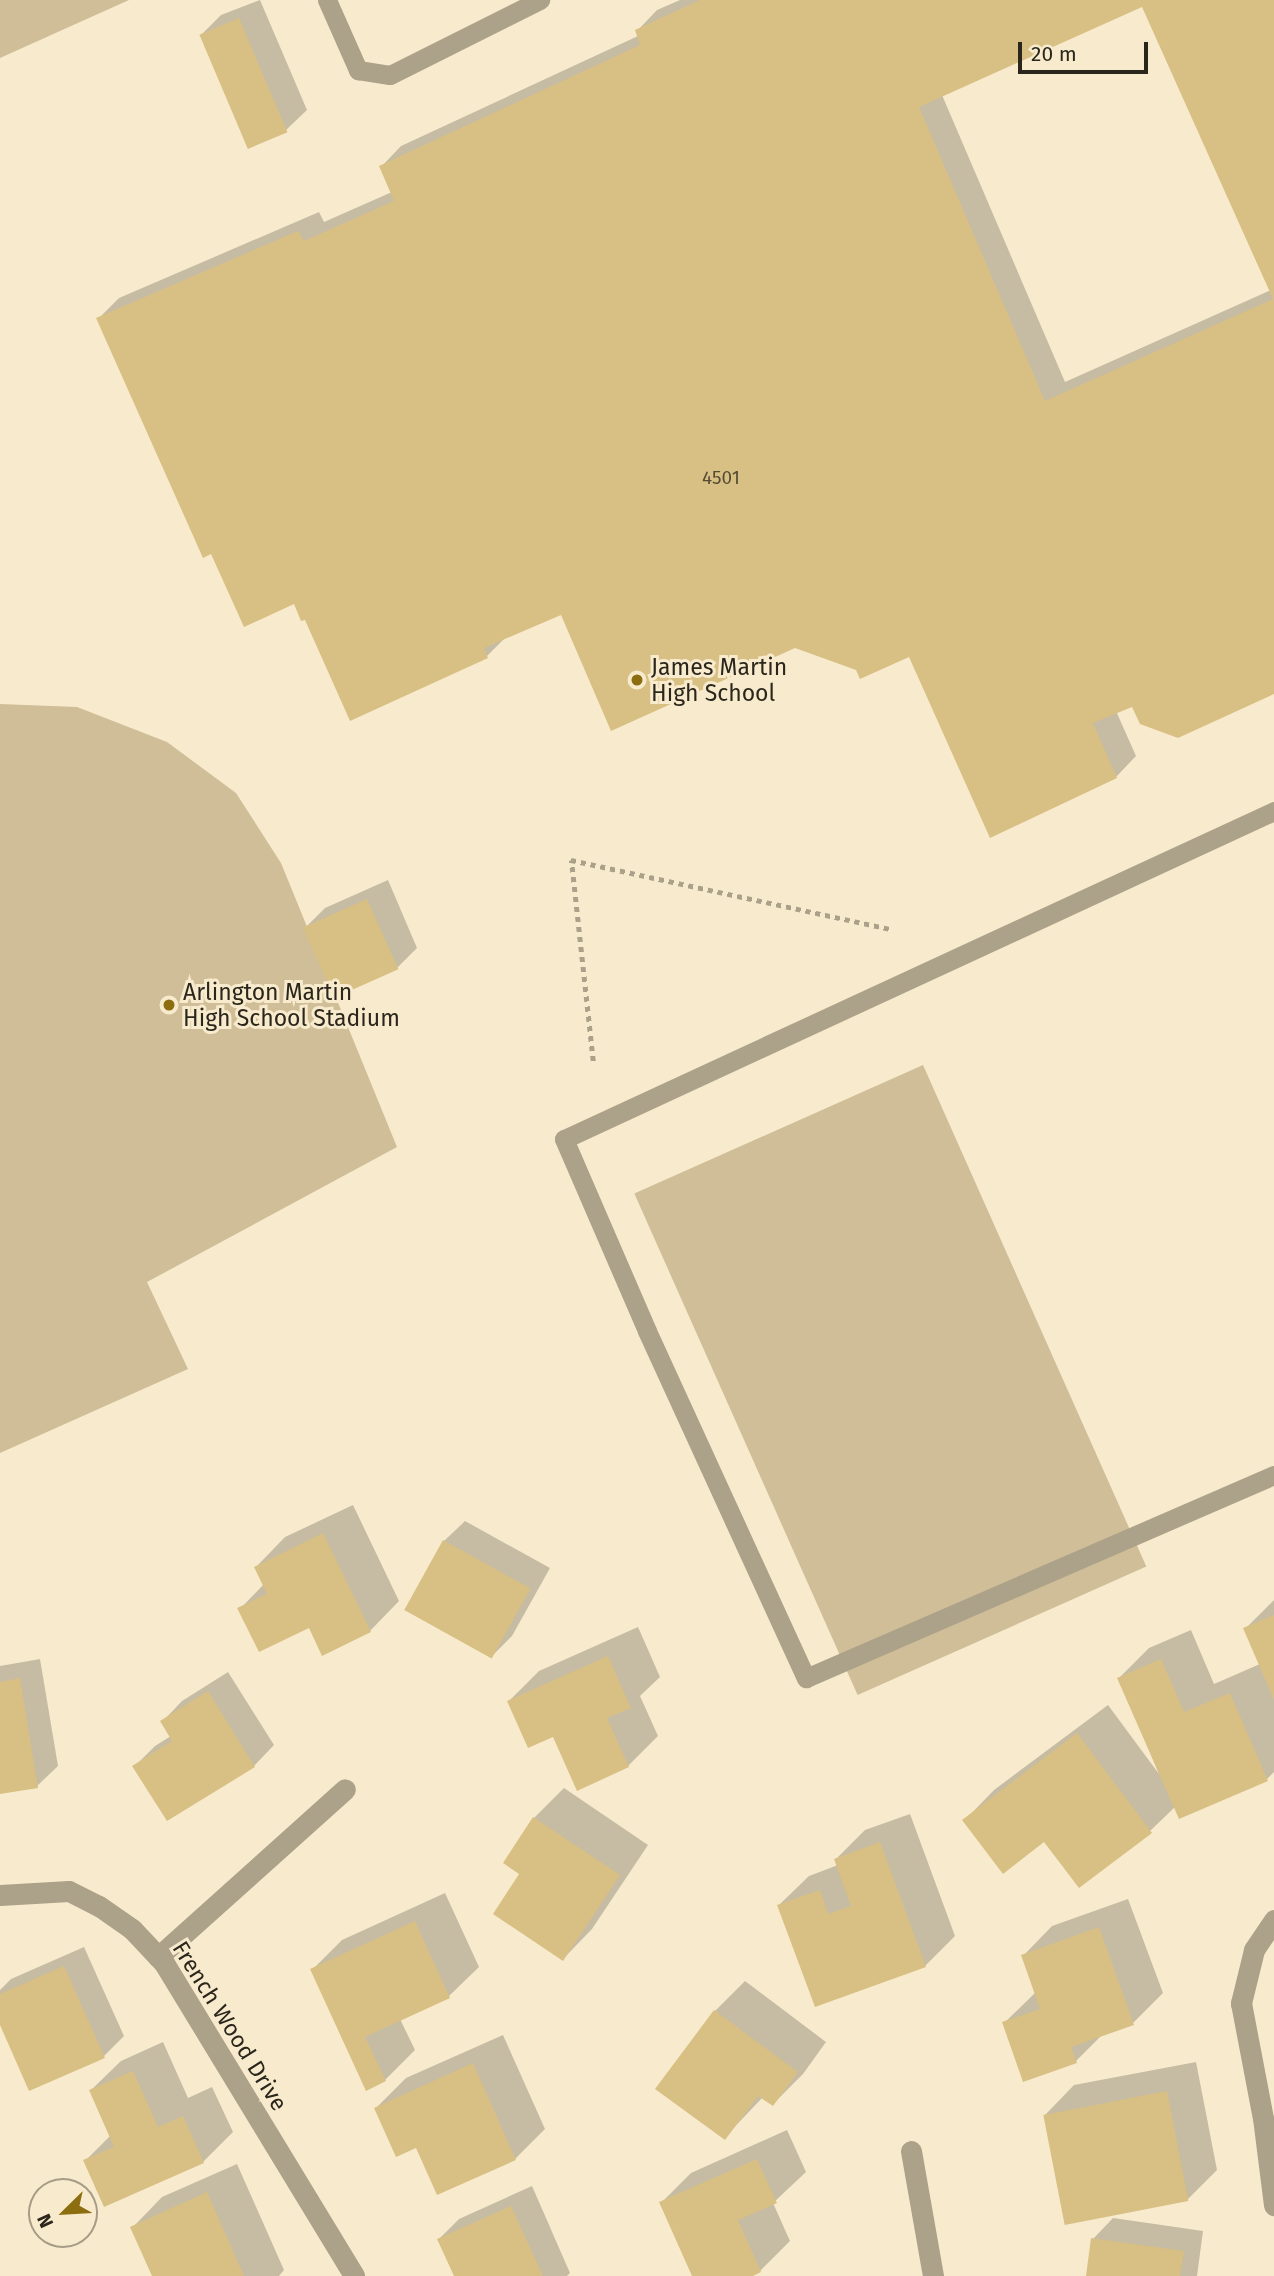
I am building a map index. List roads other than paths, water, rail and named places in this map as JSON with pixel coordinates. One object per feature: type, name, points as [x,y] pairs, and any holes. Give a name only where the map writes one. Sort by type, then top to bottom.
[{"type":"street","points":[[158,1957],[345,1789]]},
{"type":"street","name":"French Wood Drive","points":[[0,1895],[69,1891],[99,1906],[132,1928],[158,1957],[354,2276]]},
{"type":"street","points":[[1274,1920],[1254,1950],[1241,2003],[1263,2118],[1274,2204]]},
{"type":"street","points":[[911,2151],[933,2276]]},
{"type":"lane","points":[[327,0],[358,70],[390,75],[540,0]]},
{"type":"lane","points":[[1274,811],[564,1139],[647,1331],[806,1678],[1274,1475]]},
{"type":"place","name":"James Martin High School","points":[[637,680]]},
{"type":"place","name":"Arlington Martin High School Stadium","points":[[169,1005]]}]
